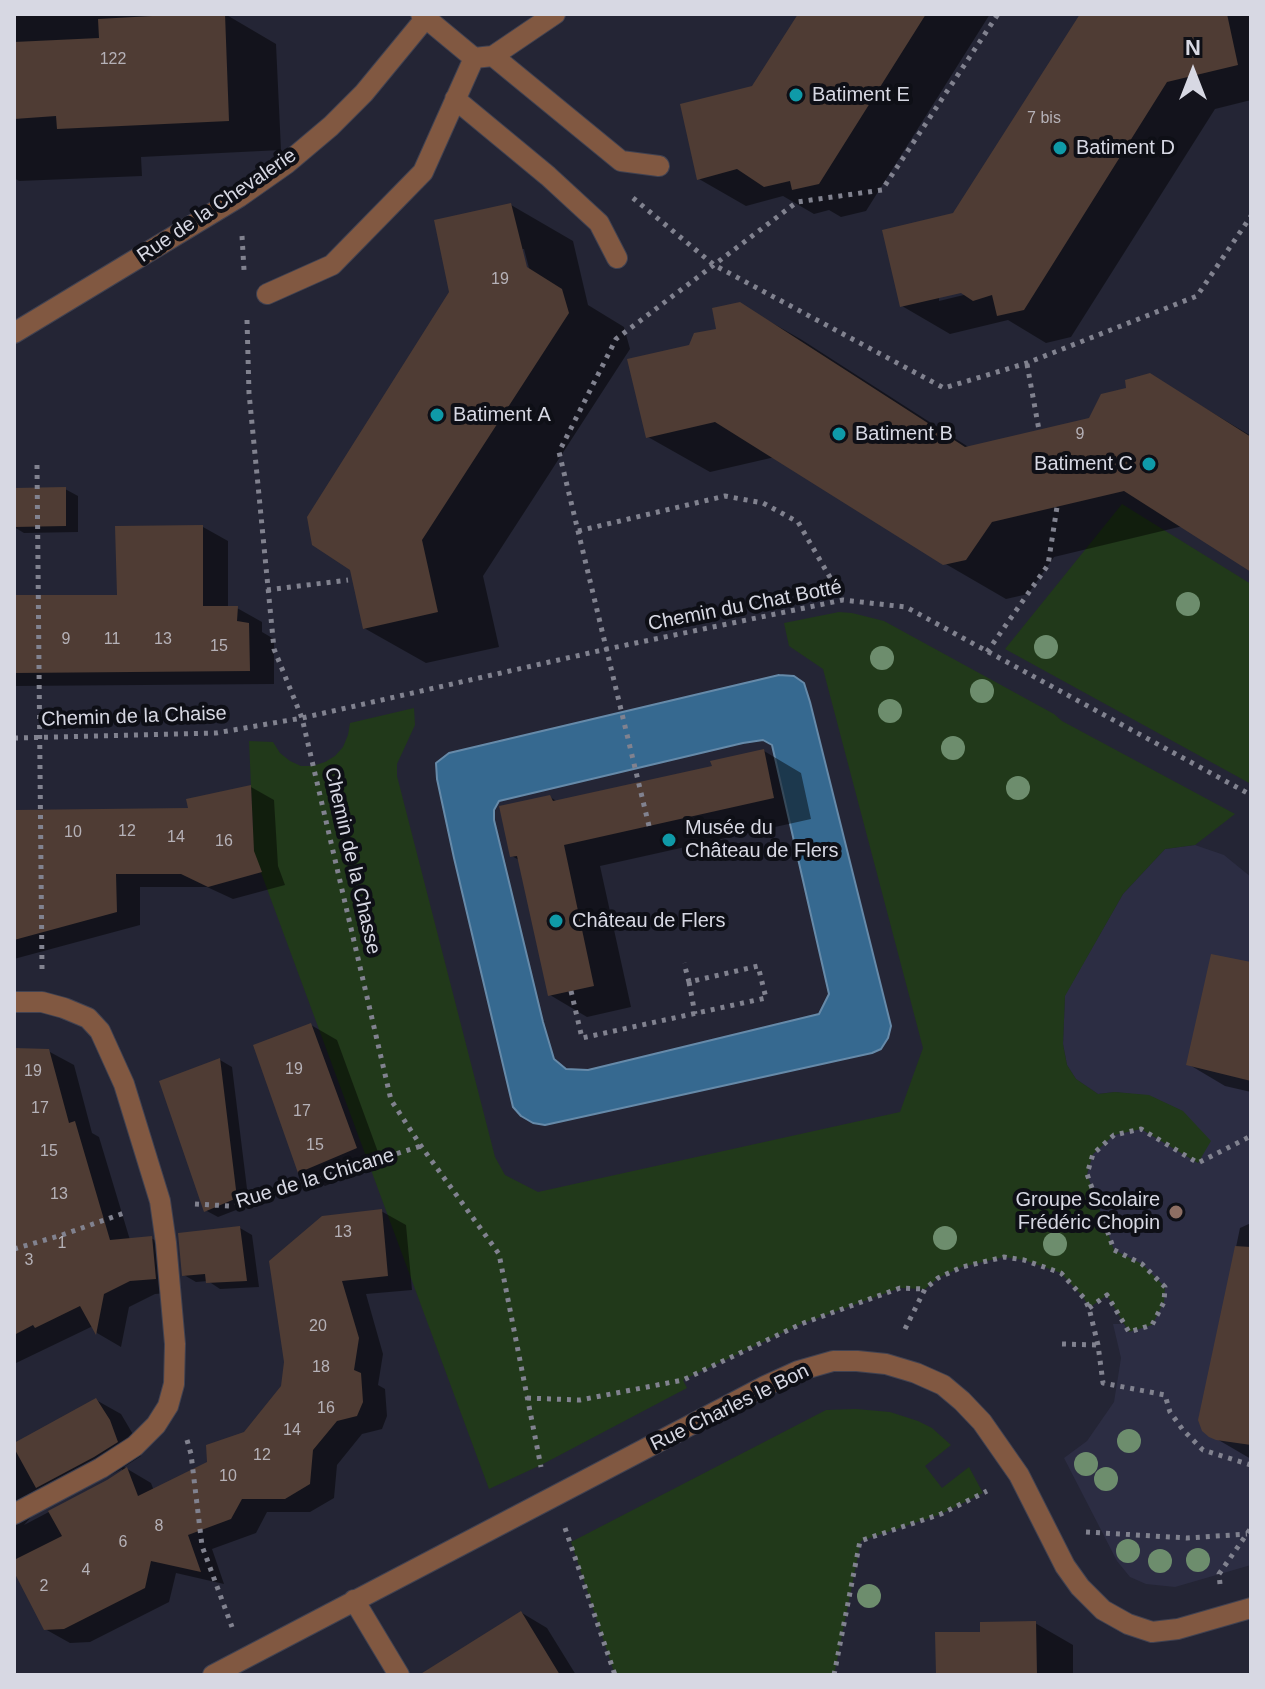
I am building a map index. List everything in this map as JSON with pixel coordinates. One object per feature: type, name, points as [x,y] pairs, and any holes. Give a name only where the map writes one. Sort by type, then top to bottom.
[{"type":"street","points":[[267,294],[332,265],[423,172],[455,99],[484,57],[555,14]]},
{"type":"street","points":[[425,15],[621,161],[659,166]]},
{"type":"street","name":"Rue de la Chevalerie","points":[[14,333],[239,197],[286,164],[364,93],[425,15]]},
{"type":"street","points":[[455,99],[599,223],[617,258]]},
{"type":"street","points":[[14,1002],[42,1002],[64,1008],[88,1018],[100,1031],[124,1084],[160,1201],[175,1344],[174,1384],[168,1406],[156,1425],[135,1446],[101,1468],[14,1514]]},
{"type":"street","name":"Rue Charles le Bon","points":[[213,1675],[765,1386],[798,1371],[833,1361],[886,1364],[916,1373],[943,1385],[962,1401],[982,1422],[1019,1475],[1065,1566],[1103,1610],[1128,1624],[1152,1632],[1178,1629],[1251,1609]]},
{"type":"street","points":[[354,1600],[399,1675]]},
{"type":"path","points":[[649,826],[559,452],[616,339],[797,202],[882,190],[998,14]]},
{"type":"path","points":[[631,196],[714,265],[944,388],[1027,363],[1197,296],[1251,216]]},
{"type":"path","points":[[239,197],[245,278]]},
{"type":"path","name":"Chemin de la Chasse","points":[[246,306],[249,393],[274,649],[302,718],[391,1100],[499,1254],[541,1465],[553,1496]]},
{"type":"path","points":[[1027,363],[1039,430]]},
{"type":"path","points":[[37,465],[42,1002]]},
{"type":"path","points":[[578,531],[725,496],[763,503],[798,522],[843,600]]},
{"type":"path","points":[[987,652],[1048,565],[1057,507]]},
{"type":"path","points":[[267,590],[348,580]]},
{"type":"path","name":"Chemin du Chat Botté","points":[[302,718],[607,649],[843,600],[906,607],[1251,795]]},
{"type":"path","name":"Chemin de la Chaise","points":[[14,738],[216,733],[302,718]]},
{"type":"path","points":[[684,963],[695,1014]]},
{"type":"path","points":[[571,991],[582,1038],[766,998],[758,966],[689,982]]},
{"type":"path","points":[[1089,1308],[1107,1295],[1129,1332],[1152,1325],[1164,1302],[1165,1287],[1142,1264],[1114,1250],[1087,1174],[1093,1154],[1114,1135],[1141,1129],[1198,1163],[1251,1136]]},
{"type":"path","name":"Rue de la Chicane","points":[[14,1249],[160,1201],[230,1206],[421,1146]]},
{"type":"path","points":[[905,1329],[925,1289],[938,1278],[962,1267],[1004,1257],[1024,1260],[1061,1273],[1089,1308],[1103,1383],[1165,1395],[1170,1412],[1203,1450],[1251,1465]]},
{"type":"path","points":[[527,1398],[580,1400],[683,1380],[801,1324],[900,1288],[925,1289]]},
{"type":"path","points":[[1062,1344],[1098,1345]]},
{"type":"path","points":[[174,1384],[191,1454],[202,1546],[242,1658]]},
{"type":"path","points":[[834,1675],[860,1541],[941,1514],[987,1491]]},
{"type":"path","points":[[1225,1616],[1219,1574],[1249,1531]]},
{"type":"path","points":[[1086,1532],[1187,1538],[1249,1531]]},
{"type":"path","points":[[567,1533],[615,1675]]},
{"type":"shaded area","name":"Groupe Scolaire Frédéric Chopin","points":[[1195,845],[1224,855],[1251,877],[1251,1565],[1175,1587],[1146,1584],[1130,1577],[1117,1561],[1064,1458],[1087,1441],[1114,1402],[1121,1358],[1113,1324],[1124,1324],[1129,1332],[1164,1302],[1164,1287],[1142,1264],[1114,1250],[1087,1174],[1093,1154],[1114,1135],[1141,1129],[1198,1163],[1182,1111],[1149,1096],[1115,1092],[1098,1094],[1076,1079],[1067,1065],[1063,1044],[1065,995],[1123,894],[1165,849]]},
{"type":"green space","points":[[1122,504],[1251,584],[1251,784],[1005,649]]},
{"type":"green space","points":[[839,612],[884,621],[1235,814],[1195,845],[1165,849],[1123,894],[1065,996],[1063,1044],[1067,1065],[1076,1079],[1098,1094],[1149,1095],[1183,1111],[1211,1141],[1198,1163],[1141,1129],[1114,1135],[1093,1154],[1087,1174],[1114,1250],[1142,1264],[1165,1287],[1164,1302],[1152,1325],[1129,1332],[1107,1295],[1089,1308],[1061,1273],[1024,1260],[1004,1257],[962,1267],[938,1278],[925,1289],[900,1288],[801,1324],[683,1380],[687,1388],[489,1489],[246,832],[253,831],[249,741],[273,742],[290,761],[301,766],[313,766],[335,756],[343,747],[350,723],[414,708],[415,725],[397,764],[397,776],[495,1157],[505,1175],[538,1192],[900,1112],[923,1048],[823,669],[789,646],[784,623]]},
{"type":"green space","points":[[826,1410],[890,1412],[932,1428],[951,1445],[925,1466],[942,1488],[969,1467],[983,1493],[941,1514],[861,1541],[834,1675],[615,1675],[571,1542]]},
{"type":"water","points":[[779,675],[794,676],[804,683],[810,702],[891,1026],[881,1049],[545,1125],[521,1116],[513,1107],[437,779],[436,763],[449,753]],"holes":[[[763,740],[772,745],[829,994],[819,1014],[588,1070],[566,1069],[554,1059],[543,1022],[494,820],[494,810],[499,801],[743,743]]]},
{"type":"building","points":[[225,14],[229,121],[57,129],[56,116],[14,119],[14,42],[99,38],[98,19]]},
{"type":"building","name":"Batiment E","points":[[798,14],[926,14],[819,184],[792,190],[790,181],[764,187],[737,169],[697,180],[680,104],[752,86]]},
{"type":"building","name":"Batiment D","points":[[1080,14],[1227,14],[1238,65],[1167,82],[1024,310],[997,316],[992,295],[973,301],[961,293],[900,307],[882,230],[953,213]]},
{"type":"building","name":"Batiment A","points":[[511,203],[527,267],[562,289],[569,313],[422,540],[438,612],[363,629],[350,570],[312,545],[307,517],[449,292],[434,220]]},
{"type":"building","name":"Batiment B","points":[[740,302],[965,447],[1089,418],[1101,394],[1126,388],[1125,380],[1150,373],[1251,437],[1251,572],[1124,491],[992,522],[966,560],[943,565],[715,422],[646,438],[627,359],[689,345],[694,333],[716,329],[712,308]]},
{"type":"building","points":[[66,487],[66,526],[14,527],[14,488]]},
{"type":"building","points":[[203,525],[203,606],[238,606],[237,621],[249,623],[250,671],[14,673],[14,595],[117,595],[115,526]]},
{"type":"building","name":"Château de Flers","points":[[764,749],[774,798],[564,845],[594,986],[548,996],[517,856],[510,857],[499,806],[550,795],[553,801],[712,766],[710,761]]},
{"type":"building","points":[[251,785],[254,851],[262,872],[208,887],[181,874],[116,874],[117,912],[14,940],[14,810],[188,808],[186,799]]},
{"type":"building","points":[[1211,954],[1251,962],[1251,1081],[1186,1065]]},
{"type":"building","points":[[311,1023],[357,1148],[298,1173],[253,1045]]},
{"type":"building","points":[[14,1048],[49,1049],[69,1123],[75,1121],[110,1240],[152,1236],[156,1279],[130,1281],[104,1294],[96,1335],[80,1306],[14,1335]]},
{"type":"building","points":[[220,1058],[237,1198],[204,1212],[159,1081]]},
{"type":"building","points":[[382,1209],[388,1276],[342,1281],[359,1338],[354,1370],[361,1373],[363,1402],[357,1416],[337,1421],[313,1450],[310,1484],[285,1499],[242,1499],[231,1519],[188,1535],[201,1572],[151,1561],[145,1588],[64,1629],[44,1630],[14,1572],[14,1560],[62,1536],[48,1511],[127,1467],[138,1496],[207,1462],[206,1445],[244,1432],[281,1386],[284,1362],[269,1261],[322,1216]]},
{"type":"building","points":[[240,1226],[247,1281],[206,1283],[205,1274],[182,1276],[178,1233]]},
{"type":"building","points":[[1235,1246],[1251,1247],[1251,1445],[1209,1437],[1202,1431],[1198,1420]]},
{"type":"building","points":[[96,1398],[110,1420],[118,1442],[36,1488],[14,1443]]},
{"type":"building","points":[[521,1611],[560,1675],[419,1675]]},
{"type":"building","points":[[1036,1621],[1037,1675],[936,1675],[935,1632],[980,1632],[980,1622]]},
{"type":"place","name":"Batiment E","points":[[796,95]]},
{"type":"place","name":"Batiment D","points":[[1060,148]]},
{"type":"place","name":"Batiment A","points":[[437,415]]},
{"type":"place","name":"Batiment B","points":[[839,434]]},
{"type":"place","name":"Batiment C","points":[[1149,464]]},
{"type":"place","name":"Musée du Château de Flers","points":[[669,840]]},
{"type":"place","name":"Château de Flers","points":[[556,921]]},
{"type":"place","name":"Groupe Scolaire Frédéric Chopin","points":[[1176,1212]]}]
